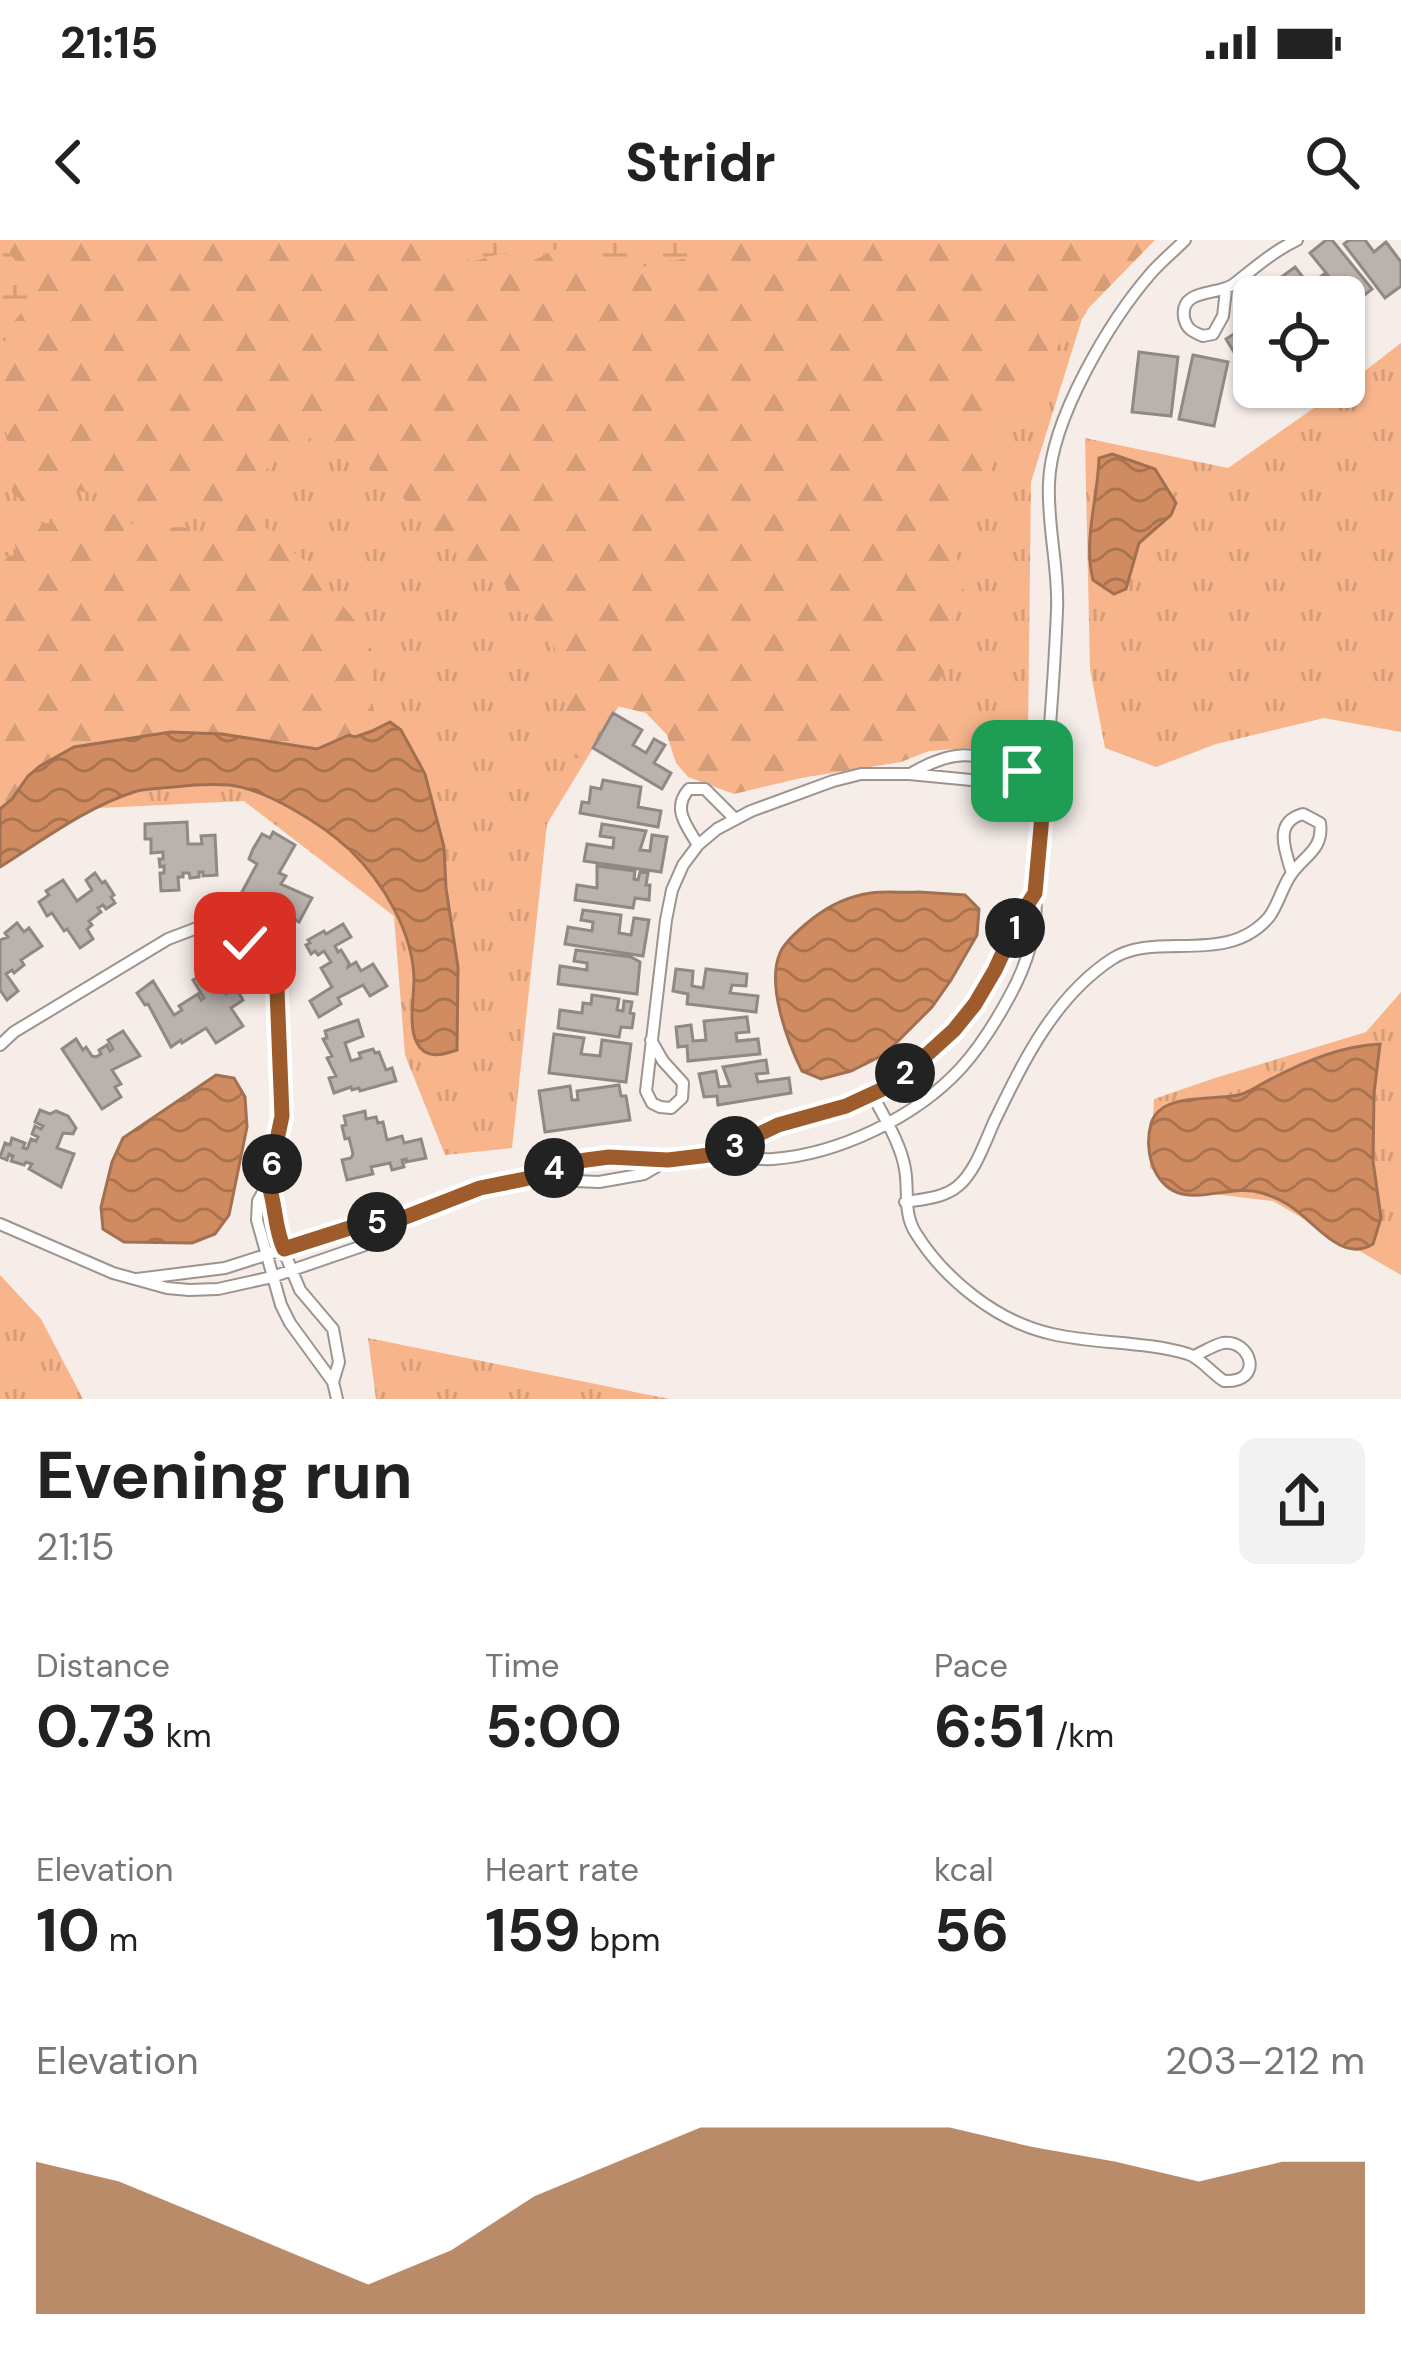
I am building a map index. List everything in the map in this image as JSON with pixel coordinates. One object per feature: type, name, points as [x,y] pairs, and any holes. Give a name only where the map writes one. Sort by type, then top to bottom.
[{"type":"street","points":[[137,1279],[200,1272],[356,1226],[398,1220],[480,1188],[579,1161],[718,1154],[771,1160],[803,1155],[847,1142],[887,1122],[925,1100],[960,1069],[1015,988],[1037,915],[1058,589],[1049,507],[1053,446],[1064,413],[1122,312],[1152,272],[1185,240]]},
{"type":"street","points":[[1226,290],[1223,316],[1214,334],[1203,336],[1188,329],[1184,308],[1190,298],[1226,290],[1273,252],[1297,240]]},
{"type":"street","points":[[909,774],[943,756],[963,754],[1014,769],[1046,772]]},
{"type":"street","points":[[651,1040],[683,1083],[682,1099],[671,1108],[652,1103],[646,1091],[651,1040],[672,890],[683,865],[717,829],[751,811],[861,774],[1045,787]]},
{"type":"street","points":[[698,845],[679,812],[688,789],[705,789],[735,819]]},
{"type":"street","points":[[905,1202],[936,1197],[959,1185],[1032,1046],[1076,990],[1115,957],[1146,949],[1231,942],[1271,914],[1292,873],[1315,851],[1322,834],[1320,823],[1304,814],[1291,817],[1284,827],[1292,873]]},
{"type":"street","points":[[718,1154],[778,1125],[846,1106],[910,1070],[975,1004],[1035,893]]},
{"type":"street","points":[[0,1045],[168,939],[197,928],[227,934],[265,962],[277,989],[282,1116],[268,1183],[260,1192],[257,1209],[265,1255],[290,1324],[334,1382]]},
{"type":"street","points":[[872,1094],[905,1168],[911,1226],[932,1256],[970,1293],[1008,1317],[1048,1333],[1194,1356],[1224,1381],[1239,1381],[1250,1367],[1245,1351],[1226,1342],[1194,1356]]},
{"type":"street","points":[[525,1179],[598,1182],[644,1174],[668,1160]]},
{"type":"street","points":[[268,1183],[274,1223],[291,1270],[306,1300],[333,1329],[339,1362],[334,1382],[337,1399]]},
{"type":"street","points":[[0,1224],[86,1263],[167,1288],[189,1290],[272,1277],[371,1243],[398,1220]]},
{"type":"green space","points":[[0,240],[1130,240],[1082,319],[1031,482],[1028,734],[640,671],[547,824],[512,1148],[445,1155],[405,1055],[394,916],[244,801],[59,810],[0,866]]},
{"type":"green space","points":[[0,240],[451,240],[452,249],[471,262],[502,253],[530,262],[560,247],[628,271],[687,258],[708,240],[1155,240],[1074,323],[1049,359],[1039,389],[1016,418],[998,428],[987,479],[960,505],[954,541],[965,597],[952,619],[949,663],[931,695],[931,713],[1006,715],[1035,727],[1027,753],[1017,760],[968,748],[929,751],[901,762],[734,794],[688,777],[676,763],[667,735],[646,713],[617,706],[596,731],[586,760],[563,755],[561,728],[569,697],[551,639],[531,615],[511,609],[505,584],[457,554],[427,528],[401,495],[337,444],[311,438],[285,450],[265,471],[255,499],[263,524],[307,562],[365,633],[374,657],[375,715],[349,735],[317,749],[222,734],[108,741],[28,776],[0,809],[0,557],[17,555],[14,540],[0,534],[0,518],[53,523],[77,507],[107,510],[133,524],[181,527],[224,538],[238,529],[232,508],[157,515],[89,492],[26,505],[12,492],[0,361],[18,264]]},
{"type":"green space","points":[[0,240],[18,264],[30,303],[9,327],[0,361]]},
{"type":"green space","points":[[451,240],[708,240],[687,258],[628,271],[560,247],[530,262],[502,253],[471,262],[451,249]]},
{"type":"green space","points":[[1401,343],[1401,732],[1324,718],[1216,744],[1156,767],[1105,748],[1090,669],[1085,438],[1228,468],[1314,408],[1365,408],[1365,371]]},
{"type":"green space","points":[[1401,992],[1401,1275],[1273,1201],[1196,1192],[1150,1168],[1154,1099],[1366,1032]]},
{"type":"green space","points":[[0,1275],[41,1319],[83,1399],[0,1399]]},
{"type":"green space","points":[[368,1338],[669,1399],[376,1399]]},
{"type":"water","points":[[1112,454],[1155,469],[1176,503],[1171,515],[1139,543],[1126,589],[1114,594],[1093,580],[1090,565],[1099,458]]},
{"type":"water","points":[[390,722],[401,730],[425,774],[444,847],[458,967],[457,1050],[430,1054],[417,1043],[408,944],[374,877],[324,829],[260,793],[222,785],[137,791],[83,815],[0,867],[0,809],[28,776],[74,747],[171,732],[222,734],[317,749]]},
{"type":"water","points":[[871,893],[965,895],[979,909],[977,935],[951,980],[932,1007],[885,1054],[821,1079],[802,1071],[777,997],[776,966],[782,948],[808,922],[840,902]]},
{"type":"water","points":[[1380,1044],[1373,1161],[1381,1218],[1373,1244],[1344,1247],[1289,1205],[1262,1193],[1175,1192],[1154,1169],[1150,1129],[1165,1107],[1242,1094],[1326,1055]]},
{"type":"water","points":[[216,1075],[234,1078],[245,1097],[247,1127],[229,1215],[215,1234],[192,1243],[124,1242],[103,1229],[101,1207],[123,1138]]},
{"type":"building","points":[[1332,240],[1361,276],[1329,276],[1310,253]]},
{"type":"building","points":[[1365,240],[1374,252],[1386,242],[1401,262],[1401,286],[1385,298],[1344,244]]},
{"type":"building","points":[[1139,352],[1178,357],[1171,416],[1132,412]]},
{"type":"building","points":[[1193,355],[1228,362],[1214,426],[1179,419]]},
{"type":"building","points":[[613,713],[642,730],[633,745],[646,753],[654,739],[665,745],[654,763],[671,773],[662,789],[593,748]]},
{"type":"building","points":[[603,780],[641,787],[638,807],[661,811],[658,827],[580,813],[582,802],[589,803],[591,787],[601,789]]},
{"type":"building","points":[[187,822],[188,844],[202,844],[201,836],[215,835],[217,875],[199,872],[199,877],[190,878],[183,873],[178,877],[179,890],[161,891],[164,866],[160,867],[159,859],[163,852],[151,853],[145,824]]},
{"type":"building","points":[[602,824],[646,831],[640,850],[650,851],[652,835],[667,837],[661,872],[584,861],[587,844],[613,848],[614,838],[600,836]]},
{"type":"building","points":[[273,832],[295,845],[279,873],[286,876],[281,884],[312,898],[299,922],[285,914],[288,910],[264,902],[261,895],[258,901],[242,892],[257,864],[249,859],[253,849],[262,834],[270,838]]},
{"type":"building","points":[[597,866],[635,871],[638,880],[640,872],[648,873],[649,900],[635,898],[633,908],[575,900],[577,885],[597,888]]},
{"type":"building","points":[[95,873],[105,881],[115,903],[98,908],[101,912],[87,929],[93,939],[80,948],[39,902],[63,880],[77,901],[92,890],[86,880]]},
{"type":"building","points":[[583,910],[621,915],[619,933],[631,935],[634,918],[649,920],[643,956],[565,944],[568,927],[592,931],[593,922],[581,920]]},
{"type":"building","points":[[17,923],[24,932],[29,928],[42,946],[21,960],[24,965],[14,973],[6,974],[18,991],[7,1000],[0,990],[0,940]]},
{"type":"building","points":[[343,924],[351,937],[335,946],[348,967],[356,962],[361,971],[373,964],[387,986],[370,996],[363,985],[338,998],[341,1004],[319,1017],[310,1001],[332,987],[321,968],[331,962],[324,951],[311,954],[306,945]]},
{"type":"building","points":[[576,950],[640,962],[637,994],[558,984],[560,966],[587,970],[587,963],[574,961]]},
{"type":"building","points":[[211,969],[226,994],[236,988],[243,1000],[231,1008],[243,1026],[216,1043],[206,1028],[171,1047],[137,993],[153,981],[174,1015],[198,994],[204,998],[193,980]]},
{"type":"building","points":[[676,969],[693,971],[692,986],[703,988],[706,969],[747,974],[746,986],[732,985],[730,993],[758,996],[756,1012],[687,1004],[688,994],[673,991]]},
{"type":"building","points":[[592,995],[619,999],[617,1010],[623,1011],[624,1001],[632,1002],[632,1028],[621,1027],[619,1037],[558,1028],[560,1010],[582,1013],[583,1003],[591,1004]]},
{"type":"building","points":[[747,1017],[749,1032],[736,1033],[737,1041],[758,1039],[760,1054],[688,1061],[687,1046],[678,1047],[676,1027],[691,1025],[693,1041],[706,1040],[704,1021]]},
{"type":"building","points":[[358,1020],[363,1036],[345,1043],[351,1061],[373,1049],[386,1070],[392,1068],[396,1081],[334,1093],[329,1078],[336,1076],[327,1058],[332,1056],[323,1039],[327,1038],[325,1031]]},
{"type":"building","points":[[123,1031],[140,1056],[112,1070],[121,1084],[115,1087],[121,1097],[102,1109],[62,1049],[76,1039],[96,1057],[107,1045],[113,1049],[108,1040]]},
{"type":"building","points":[[554,1034],[584,1038],[581,1054],[600,1056],[602,1040],[631,1044],[626,1082],[549,1073]]},
{"type":"building","points":[[766,1060],[768,1073],[756,1074],[758,1082],[789,1078],[791,1093],[718,1105],[717,1096],[704,1097],[699,1074],[716,1071],[719,1087],[730,1086],[723,1067]]},
{"type":"building","points":[[619,1085],[630,1120],[545,1132],[539,1091],[570,1086],[572,1100],[578,1100],[577,1091]]},
{"type":"building","points":[[40,1110],[68,1116],[76,1128],[73,1134],[63,1133],[57,1148],[74,1154],[61,1187],[29,1169],[32,1164],[11,1161],[9,1154],[7,1160],[0,1157],[12,1138],[25,1143],[27,1149],[31,1139],[36,1141],[35,1126],[43,1126],[35,1122]]},
{"type":"building","points":[[365,1111],[366,1119],[376,1117],[378,1123],[383,1122],[387,1140],[421,1139],[426,1158],[402,1160],[404,1167],[392,1170],[390,1163],[371,1167],[373,1174],[347,1180],[342,1160],[353,1154],[349,1138],[345,1139],[344,1116]]},
{"type":"route","points":[[245,943],[265,962],[277,989],[282,1116],[268,1183],[284,1249],[356,1226],[398,1220],[480,1188],[579,1161],[718,1154],[778,1125],[846,1106],[885,1088],[954,1030],[975,1004],[1035,893],[1046,772],[1022,771]]}]
